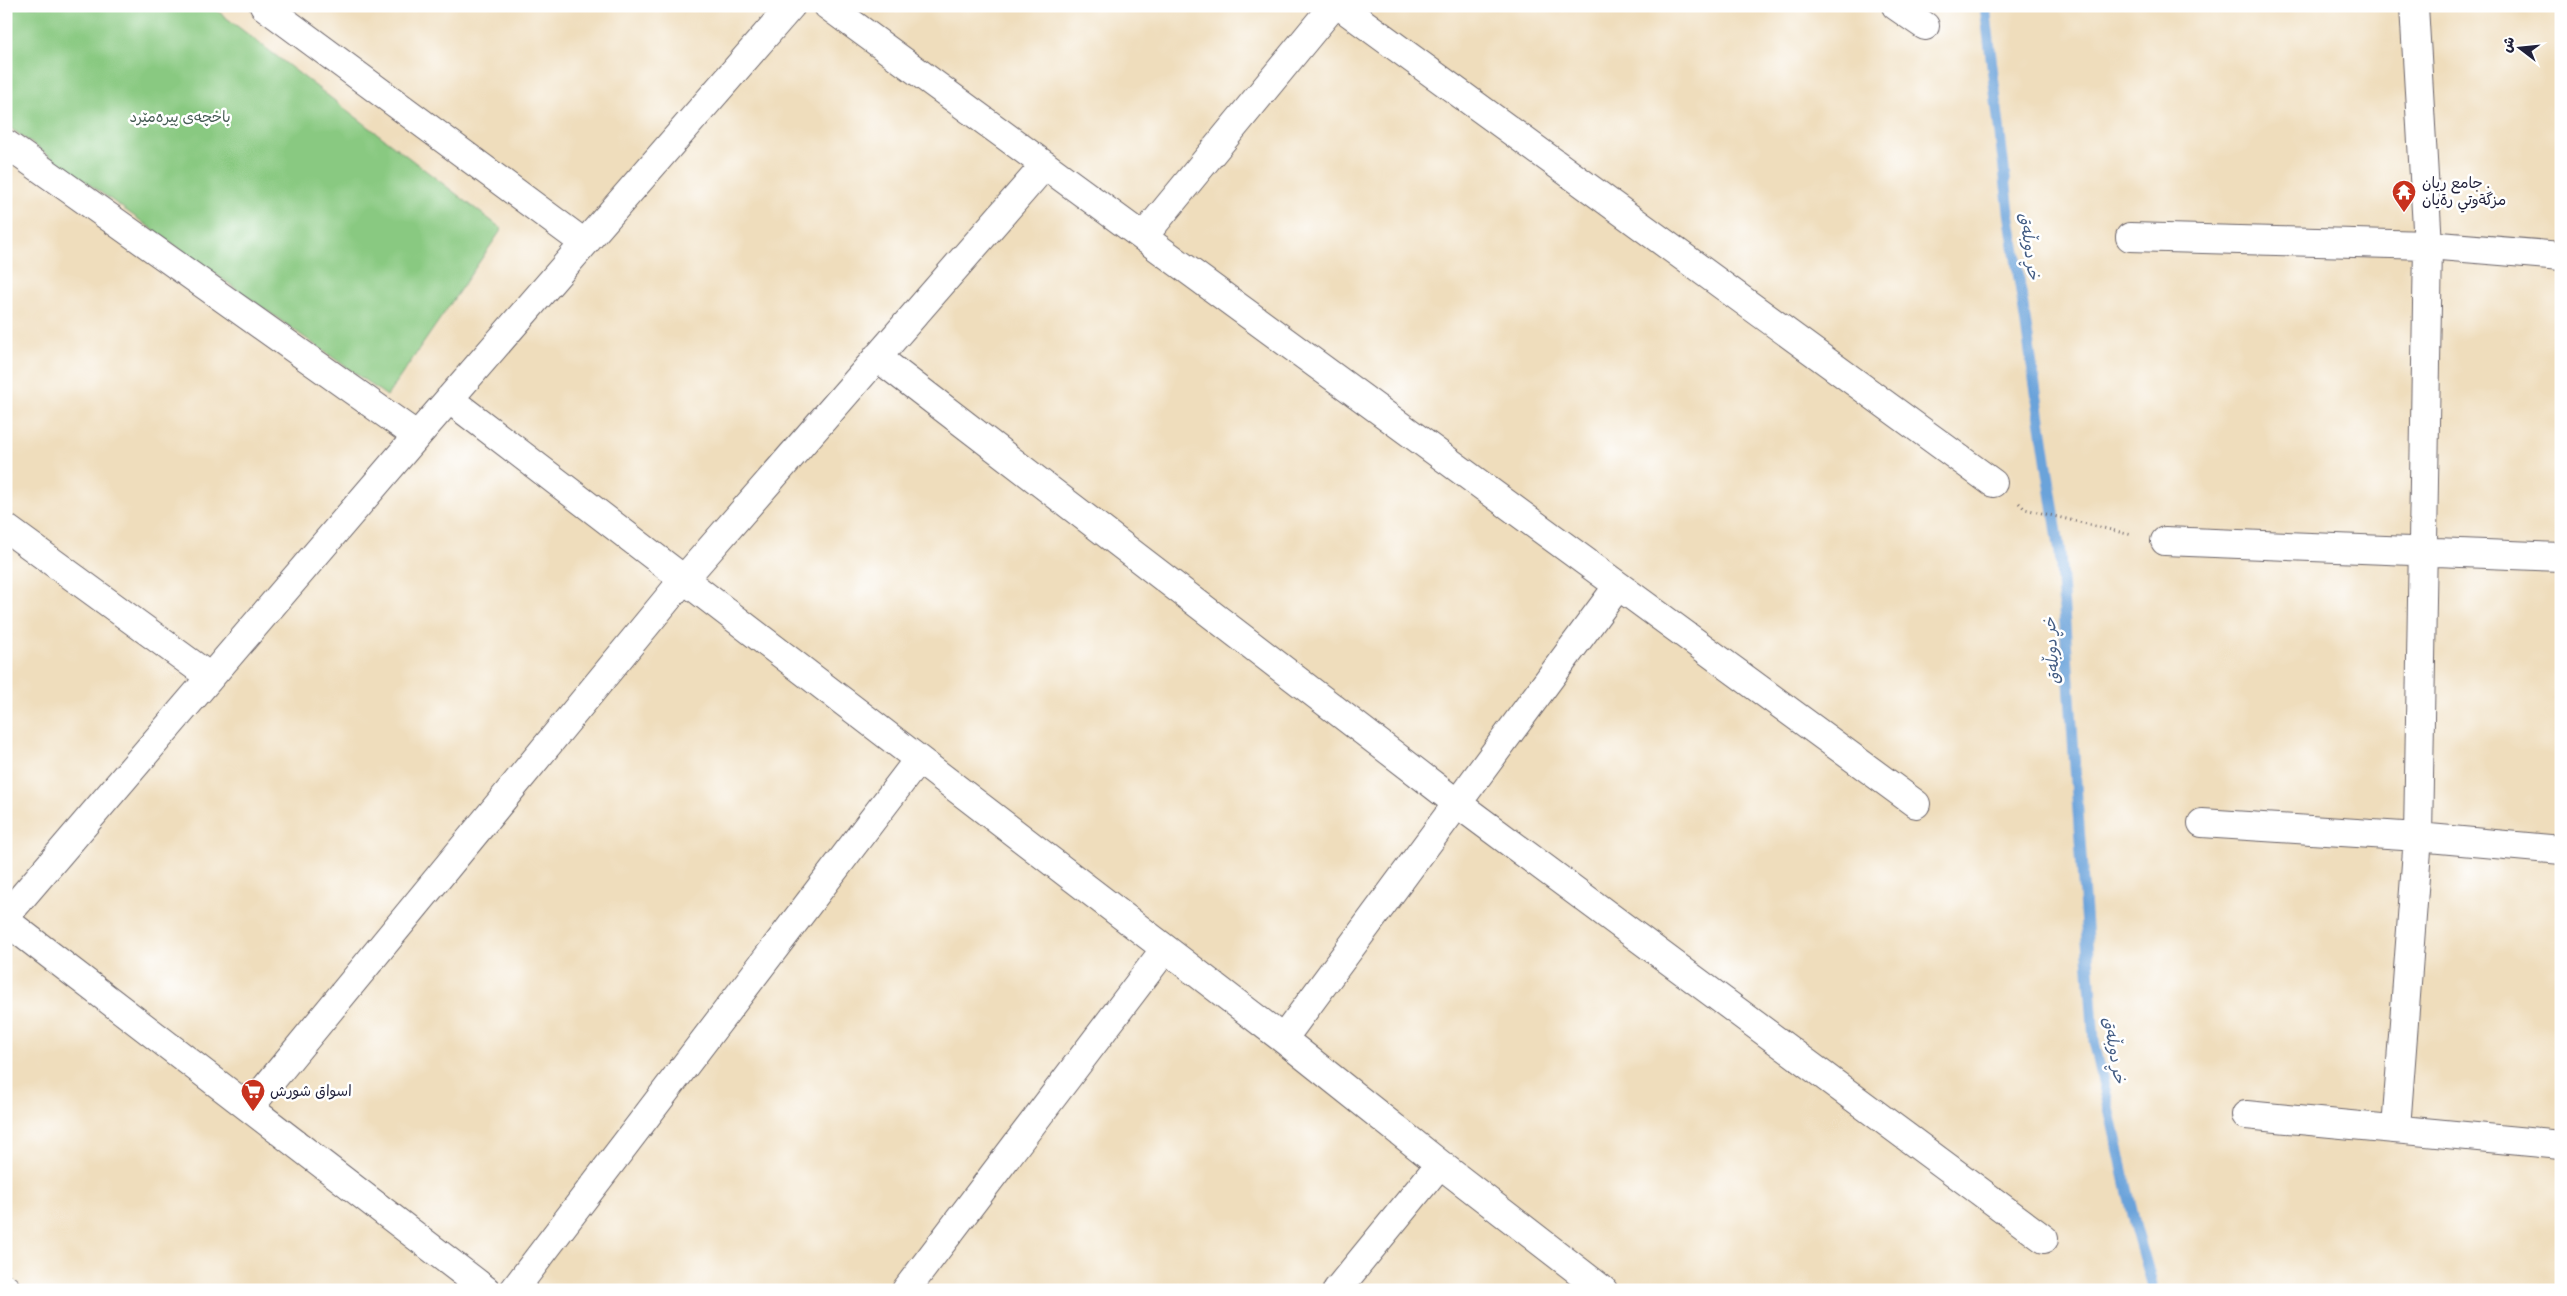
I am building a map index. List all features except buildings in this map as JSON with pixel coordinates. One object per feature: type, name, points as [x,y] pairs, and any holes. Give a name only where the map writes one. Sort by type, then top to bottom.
[{"type":"street","points":[[264,6],[584,243]]},
{"type":"street","points":[[6,916],[416,436],[791,6]]},
{"type":"street","points":[[828,6],[1916,804]]},
{"type":"street","points":[[1143,237],[1333,6]]},
{"type":"street","points":[[1340,6],[1993,483]]},
{"type":"street","points":[[1896,6],[1925,26]]},
{"type":"street","points":[[2396,1128],[2418,837],[2421,550],[2428,245],[2414,6]]},
{"type":"street","points":[[6,144],[416,436]]},
{"type":"street","points":[[249,1108],[684,579],[1045,165]]},
{"type":"street","points":[[2130,237],[2428,245],[2561,256]]},
{"type":"street","points":[[878,357],[1458,804],[2044,1239]]},
{"type":"street","points":[[449,399],[1283,1039],[1440,1164],[1604,1290]]},
{"type":"street","points":[[6,528],[210,678]]},
{"type":"street","points":[[2165,542],[2421,550],[2561,557]]},
{"type":"street","points":[[1283,1039],[1618,586]]},
{"type":"street","points":[[514,1290],[918,760]]},
{"type":"street","points":[[2202,823],[2418,837],[2561,850]]},
{"type":"street","points":[[6,921],[486,1290]]},
{"type":"street","points":[[906,1290],[1165,949]]},
{"type":"street","points":[[2246,1115],[2561,1145]]},
{"type":"street","points":[[1337,1290],[1440,1164]]},
{"type":"path","points":[[2025,509],[2134,536]]},
{"type":"green space","name":"باخچەی پیرەمێرد","points":[[6,6],[211,6],[502,229],[387,396],[6,125]]},
{"type":"waterway","name":"خڕ دوبڵەق","points":[[1985,6],[2009,212],[2060,553],[2094,1041],[2135,1224],[2154,1290]]},
{"type":"place","name":"جامع ريان . مزگةوتي رةيان","points":[[2404,213]]},
{"type":"place","name":"اسواق شورش","points":[[253,1112]]}]
